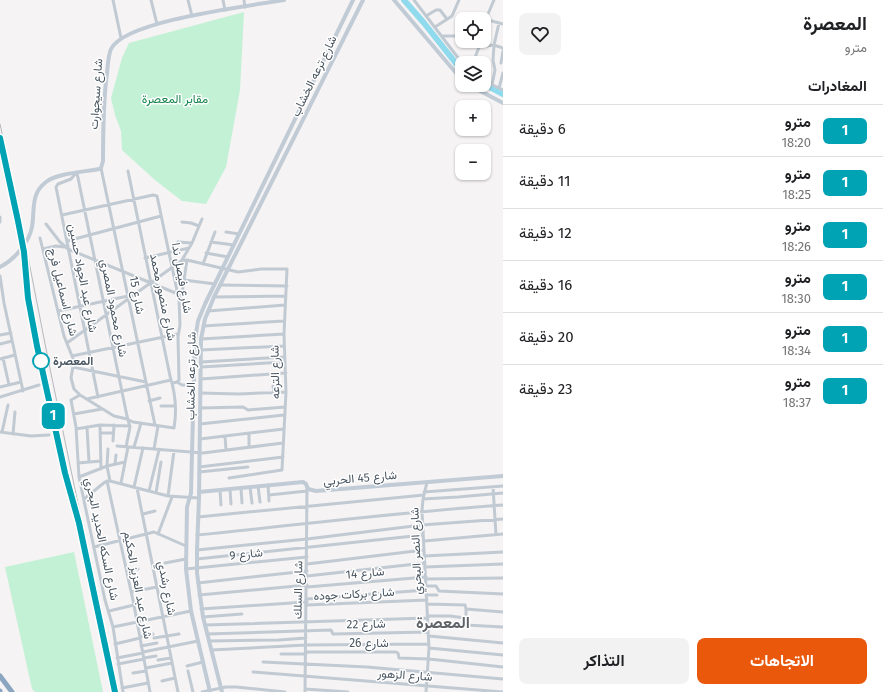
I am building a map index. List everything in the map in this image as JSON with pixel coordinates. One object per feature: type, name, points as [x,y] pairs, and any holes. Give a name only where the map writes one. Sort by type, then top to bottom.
[{"type":"highway","points":[[0,676],[12,692]]},
{"type":"street","points":[[113,0],[121,38],[157,24],[264,2],[284,0]]},
{"type":"street","points":[[151,0],[157,24]]},
{"type":"street","points":[[188,0],[192,16]]},
{"type":"street","points":[[223,0],[226,10]]},
{"type":"street","points":[[244,0],[245,6]]},
{"type":"street","name":"شارع ترعه الخشاب","points":[[222,690],[203,617],[199,595],[197,568],[202,326],[214,297],[229,270],[363,0]]},
{"type":"street","points":[[394,0],[455,72]]},
{"type":"street","points":[[414,0],[457,56]]},
{"type":"street","points":[[435,27],[452,15],[459,0]]},
{"type":"street","points":[[494,0],[487,17],[490,21],[503,24]]},
{"type":"street","points":[[352,2],[359,7]]},
{"type":"street","name":"شارع ترعه الخشاب","points":[[210,691],[190,611],[186,569],[189,498],[191,493],[196,330],[201,312],[352,2]]},
{"type":"street","points":[[433,6],[436,10],[441,11],[447,19]]},
{"type":"street","points":[[426,16],[436,10]]},
{"type":"street","points":[[499,23],[494,45],[495,73],[492,85],[503,90]]},
{"type":"street","points":[[442,36],[455,36]]},
{"type":"street","name":"شارع سيجوارت","points":[[101,168],[103,161],[104,105],[108,60],[112,47],[121,38]]},
{"type":"street","points":[[476,56],[479,47],[494,45],[503,48]]},
{"type":"street","points":[[494,63],[502,63],[503,51]]},
{"type":"street","points":[[499,88],[503,73]]},
{"type":"street","points":[[482,92],[503,103]]},
{"type":"street","points":[[0,267],[13,258],[29,235],[32,227],[34,201],[42,186],[52,179],[65,175],[101,168]]},
{"type":"street","name":"شارع 15","points":[[101,168],[137,342],[156,425],[154,449]]},
{"type":"street","name":"شارع منصور محمد","points":[[128,171],[150,282],[173,382],[175,406],[174,428],[156,425]]},
{"type":"street","name":"شارع محمود المصري","points":[[76,173],[130,426],[121,483]]},
{"type":"street","name":"شارع عبد الجواد حسين","points":[[76,173],[71,179],[56,186],[98,396]]},
{"type":"street","points":[[262,185],[269,189]]},
{"type":"street","name":"شارع فيصل ندا","points":[[134,200],[154,195],[157,197],[178,294],[180,325],[178,334],[179,379],[173,382]]},
{"type":"street","points":[[62,215],[134,200]]},
{"type":"street","points":[[66,241],[161,216]]},
{"type":"street","points":[[0,217],[0,222]]},
{"type":"street","points":[[181,261],[192,243],[202,219]]},
{"type":"street","points":[[182,222],[199,226]]},
{"type":"street","points":[[46,224],[60,242],[68,249]]},
{"type":"street","points":[[203,264],[214,232]]},
{"type":"street","points":[[226,232],[239,234]]},
{"type":"street","name":"شارع اسماعيل فرج","points":[[40,238],[58,311],[74,361],[71,374],[72,382],[74,389],[80,395]]},
{"type":"street","points":[[178,242],[192,243]]},
{"type":"street","points":[[211,242],[234,245]]},
{"type":"street","points":[[43,249],[56,246],[68,249],[178,294]]},
{"type":"street","points":[[145,258],[189,248]]},
{"type":"street","points":[[206,253],[228,257]]},
{"type":"street","points":[[67,343],[128,297],[181,261],[187,260],[229,270]]},
{"type":"street","points":[[178,300],[182,293],[187,260]]},
{"type":"street","name":"شارع الترعه","points":[[229,270],[242,272],[286,269],[288,271],[284,321],[286,392],[282,470],[248,475]]},
{"type":"street","points":[[0,276],[4,303],[23,391]]},
{"type":"street","points":[[184,280],[215,284]]},
{"type":"street","points":[[220,285],[287,286]]},
{"type":"street","points":[[214,297],[286,296]]},
{"type":"street","points":[[58,311],[128,297]]},
{"type":"street","points":[[0,304],[4,303]]},
{"type":"street","points":[[208,311],[285,306]]},
{"type":"street","points":[[202,326],[284,321]]},
{"type":"street","points":[[0,335],[10,333]]},
{"type":"street","points":[[72,356],[178,334]]},
{"type":"street","points":[[201,339],[284,334]]},
{"type":"street","points":[[0,344],[12,341]]},
{"type":"street","points":[[201,350],[284,346]]},
{"type":"street","points":[[9,385],[2,358],[15,355]]},
{"type":"street","points":[[201,364],[285,357]]},
{"type":"street","points":[[201,364],[285,362]]},
{"type":"street","points":[[73,367],[146,384]]},
{"type":"street","points":[[201,378],[286,373]]},
{"type":"street","points":[[0,387],[21,382]]},
{"type":"street","points":[[87,399],[146,384],[173,382],[182,386],[194,385]]},
{"type":"street","points":[[0,397],[39,385]]},
{"type":"street","points":[[273,386],[274,393]]},
{"type":"street","points":[[200,393],[239,394],[286,392]]},
{"type":"street","points":[[80,395],[114,416],[128,419],[132,422],[156,425]]},
{"type":"street","name":"شارع السكه الحديد البحري","points":[[80,395],[71,400],[76,429],[79,477],[105,600],[113,627],[123,692]]},
{"type":"street","points":[[150,401],[160,398]]},
{"type":"street","points":[[8,405],[1,432],[31,436],[49,435]]},
{"type":"street","points":[[161,406],[175,406]]},
{"type":"street","points":[[200,408],[244,407],[248,410],[285,408]]},
{"type":"street","points":[[74,414],[102,409]]},
{"type":"street","points":[[13,434],[15,412]]},
{"type":"street","points":[[200,424],[284,415]]},
{"type":"street","points":[[134,447],[141,423]]},
{"type":"street","points":[[76,429],[100,425],[130,426]]},
{"type":"street","points":[[100,425],[101,469]]},
{"type":"street","points":[[113,441],[114,425]]},
{"type":"street","points":[[87,427],[89,462]]},
{"type":"street","points":[[200,439],[284,430]]},
{"type":"street","points":[[100,433],[113,433]]},
{"type":"street","points":[[249,434],[250,447]]},
{"type":"street","points":[[225,436],[226,450]]},
{"type":"street","points":[[117,446],[199,453],[283,443]]},
{"type":"street","points":[[135,487],[143,448]]},
{"type":"street","name":"شارع عبد العزيز الحكيم","points":[[108,449],[108,481],[150,692]]},
{"type":"street","points":[[149,491],[159,450]]},
{"type":"street","points":[[168,496],[174,451]]},
{"type":"street","points":[[115,464],[116,455]]},
{"type":"street","points":[[199,470],[283,458]]},
{"type":"street","points":[[78,463],[100,461]]},
{"type":"street","points":[[79,477],[107,466],[125,462]]},
{"type":"street","points":[[156,493],[161,462]]},
{"type":"street","points":[[229,478],[248,475],[247,462]]},
{"type":"street","points":[[199,470],[248,467]]},
{"type":"street","name":"شارع 45 الحربي","points":[[199,492],[303,482],[306,484],[307,489],[316,491],[503,476]]},
{"type":"street","points":[[84,499],[108,481],[121,483],[172,497],[199,498]]},
{"type":"street","name":"شارع النصر البحري","points":[[426,692],[429,646],[422,511],[427,482]]},
{"type":"street","points":[[258,486],[260,502]]},
{"type":"street","points":[[268,486],[269,501]]},
{"type":"street","points":[[198,517],[503,486]]},
{"type":"street","name":"شارع رشدي","points":[[135,487],[143,514],[178,692]]},
{"type":"street","points":[[250,487],[252,503]]},
{"type":"street","points":[[492,487],[496,535]]},
{"type":"street","points":[[241,488],[242,503]]},
{"type":"street","points":[[230,489],[231,504]]},
{"type":"street","points":[[269,495],[307,489]]},
{"type":"street","name":"شارع السلك","points":[[305,690],[307,489]]},
{"type":"street","points":[[220,490],[221,505]]},
{"type":"street","points":[[424,495],[462,497],[503,493]]},
{"type":"street","points":[[158,534],[172,497]]},
{"type":"street","points":[[197,535],[422,511],[503,505]]},
{"type":"street","points":[[143,514],[155,511]]},
{"type":"street","points":[[197,550],[307,539],[422,525],[503,519]]},
{"type":"street","points":[[94,547],[154,532],[186,546]]},
{"type":"street","points":[[424,541],[503,534]]},
{"type":"street","points":[[197,559],[423,535]]},
{"type":"street","points":[[307,564],[424,550]]},
{"type":"street","points":[[424,556],[503,552]]},
{"type":"street","name":"شارع 9","points":[[186,569],[307,557]]},
{"type":"street","points":[[165,563],[186,559]]},
{"type":"street","points":[[307,576],[425,563]]},
{"type":"street","points":[[425,567],[503,564]]},
{"type":"street","points":[[127,571],[138,569]]},
{"type":"street","points":[[198,583],[307,571]]},
{"type":"street","name":"شارع 14","points":[[199,595],[426,578],[503,578]]},
{"type":"street","points":[[202,609],[307,602],[436,586],[439,591],[503,594]]},
{"type":"street","points":[[131,592],[157,587]]},
{"type":"street","points":[[427,595],[437,595]]},
{"type":"street","name":"شارع بركات جوده","points":[[307,602],[427,600]]},
{"type":"street","points":[[205,625],[466,617],[465,605],[427,604]]},
{"type":"street","points":[[109,611],[134,606]]},
{"type":"street","points":[[466,609],[503,612]]},
{"type":"street","points":[[113,627],[190,611]]},
{"type":"street","points":[[203,617],[242,614]]},
{"type":"street","points":[[428,623],[503,627]]},
{"type":"street","points":[[207,634],[306,630]]},
{"type":"street","name":"شارع 22","points":[[306,630],[330,630],[333,634],[428,634]]},
{"type":"street","points":[[115,644],[153,634]]},
{"type":"street","points":[[154,638],[179,634]]},
{"type":"street","points":[[428,634],[503,642]]},
{"type":"street","points":[[209,641],[283,640],[306,638]]},
{"type":"street","points":[[117,658],[198,641]]},
{"type":"street","points":[[142,646],[157,643]]},
{"type":"street","points":[[211,650],[306,645],[429,646],[503,655]]},
{"type":"street","name":"شارع 26","points":[[306,653],[396,652],[398,653],[399,658],[429,659]]},
{"type":"street","points":[[281,654],[306,653]]},
{"type":"street","points":[[118,664],[156,656]]},
{"type":"street","points":[[158,660],[171,658]]},
{"type":"street","points":[[429,659],[503,667]]},
{"type":"street","points":[[187,666],[203,662]]},
{"type":"street","points":[[264,662],[428,672],[503,679]]},
{"type":"street","points":[[133,673],[172,663]]},
{"type":"street","points":[[188,671],[193,692]]},
{"type":"street","name":"شارع الزهور","points":[[253,672],[503,692]]},
{"type":"street","points":[[162,681],[175,678]]},
{"type":"street","points":[[122,688],[148,683]]},
{"type":"street","points":[[202,692],[236,687],[284,692]]},
{"type":"street","points":[[305,690],[348,692]]},
{"type":"green space","name":"مقابر المعصرة","points":[[244,12],[240,90],[226,167],[206,204],[182,201],[155,180],[122,150],[121,131],[111,98],[122,58],[129,43]]},
{"type":"green space","points":[[74,552],[103,692],[35,692],[32,689],[5,567]]},
{"type":"waterway","points":[[404,0],[455,62]]},
{"type":"waterway","points":[[491,88],[503,94]]},
{"type":"railway","points":[[0,124],[117,692]]},
{"type":"railway","points":[[24,266],[37,346],[68,481]]},
{"type":"metro line","name":"1","points":[[0,138],[24,252],[28,298],[37,346],[65,473],[79,523],[115,692]]},
{"type":"place","name":"المعصرة","points":[[41,361]]},
{"type":"district","name":"المعصرة","points":[[443,622]]}]
